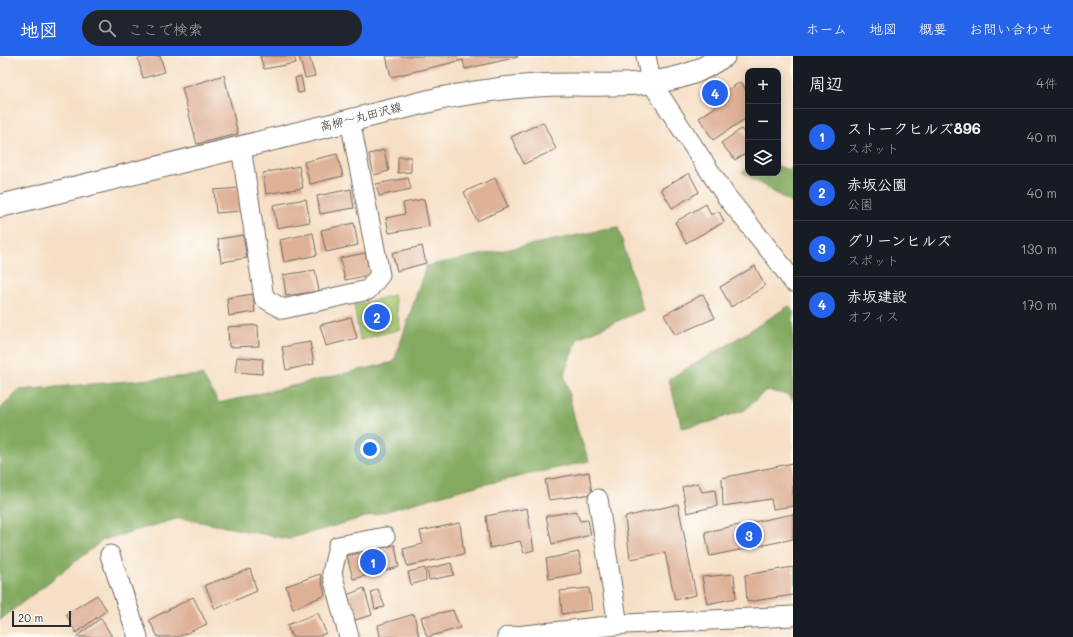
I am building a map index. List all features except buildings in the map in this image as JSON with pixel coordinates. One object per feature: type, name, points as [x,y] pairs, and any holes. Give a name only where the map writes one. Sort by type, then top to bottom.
[{"type":"street","points":[[646,56],[651,82],[726,196],[779,262],[793,282]]},
{"type":"street","name":"高柳～丸田沢線","points":[[0,206],[442,98],[496,88],[548,85],[625,85],[651,82],[696,72],[724,56]]},
{"type":"street","points":[[241,147],[264,298],[283,309],[368,290],[380,275],[350,120]]},
{"type":"street","points":[[598,499],[618,625]]},
{"type":"street","points":[[349,637],[332,573],[338,546],[385,537]]},
{"type":"street","points":[[110,555],[138,637]]},
{"type":"street","points":[[506,637],[618,625],[793,616]]},
{"type":"green space","points":[[781,167],[789,170],[793,167],[793,204],[748,176],[781,176]]},
{"type":"green space","points":[[618,227],[643,310],[578,338],[564,373],[577,429],[589,461],[464,489],[288,539],[180,518],[103,540],[0,620],[0,409],[19,390],[202,375],[219,403],[394,362],[426,266]]},
{"type":"green space","points":[[394,295],[400,329],[360,340],[354,305]]},
{"type":"green space","points":[[789,306],[793,312],[793,400],[788,395],[766,390],[745,410],[710,422],[682,428],[669,379]]},
{"type":"place","name":"赤坂建設","points":[[715,93]]},
{"type":"place","name":"赤坂公園","points":[[377,317]]},
{"type":"place","name":"グリーンヒルズ","points":[[749,535]]},
{"type":"place","name":"ストークヒルズ896","points":[[373,562]]}]
